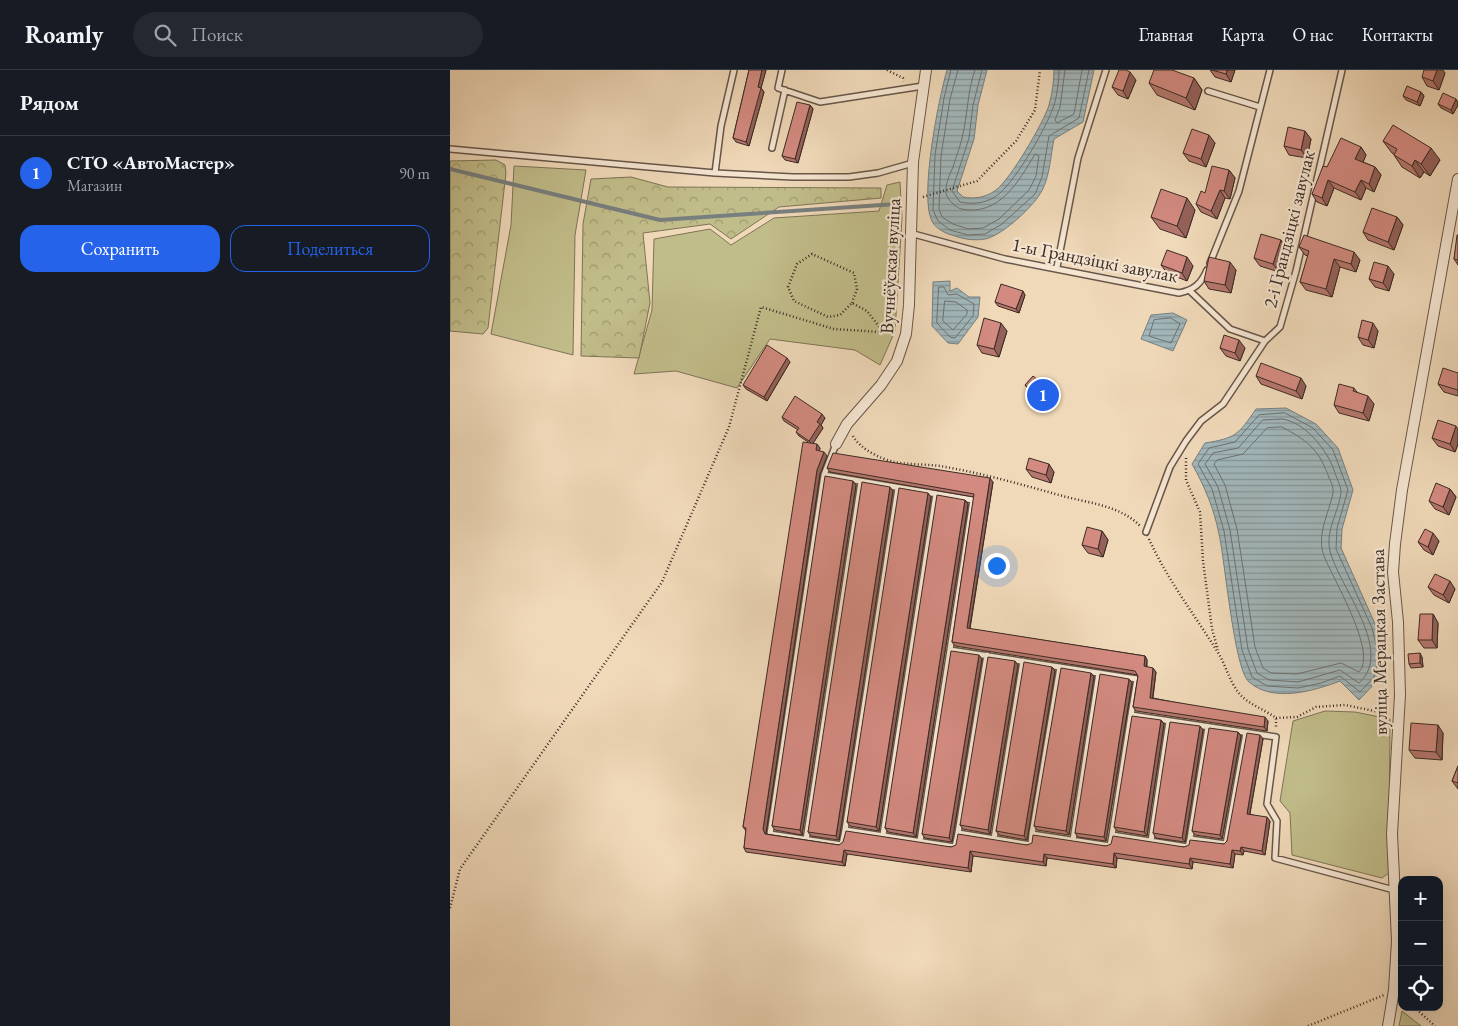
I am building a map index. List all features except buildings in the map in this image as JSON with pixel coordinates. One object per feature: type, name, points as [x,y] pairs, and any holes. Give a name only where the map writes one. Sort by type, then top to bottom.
[{"type":"street","name":"Вучнёўская вуліца","points":[[836,444],[847,424],[881,385],[898,360],[906,334],[909,305],[913,162],[926,70]]},
{"type":"street","name":"вуліца Мерацкая Застава","points":[[1388,1026],[1394,990],[1397,941],[1393,817],[1399,717],[1398,622],[1393,572],[1395,544],[1402,490],[1458,179]]},
{"type":"lane","points":[[715,173],[721,126],[734,70]]},
{"type":"lane","points":[[782,70],[778,88],[820,102],[924,86]]},
{"type":"lane","points":[[1057,267],[1078,158],[1106,70]]},
{"type":"lane","name":"1-ы Грандзіцкі завулак","points":[[910,233],[977,252],[1179,293],[1190,291],[1202,282],[1239,191],[1270,70]]},
{"type":"lane","name":"2-і Грандзіцкі завулак","points":[[1146,532],[1170,467],[1186,441],[1201,421],[1223,404],[1265,341],[1280,327],[1294,280],[1342,70]]},
{"type":"lane","points":[[772,148],[785,90]]},
{"type":"lane","points":[[1208,91],[1260,107]]},
{"type":"lane","points":[[450,149],[715,173],[793,177],[849,177],[878,173],[913,162]]},
{"type":"lane","points":[[1190,291],[1230,329],[1265,341]]},
{"type":"lane","points":[[836,444],[824,475],[770,834],[842,845],[898,488]]},
{"type":"lane","points":[[824,475],[973,500],[920,842]]},
{"type":"lane","points":[[806,840],[861,482]]},
{"type":"lane","points":[[882,835],[936,494]]},
{"type":"lane","points":[[950,650],[1137,678],[1110,846],[1032,834]]},
{"type":"lane","points":[[845,830],[955,848],[987,656]]},
{"type":"lane","points":[[994,839],[1023,661]]},
{"type":"lane","points":[[958,833],[1031,845],[1060,667]]},
{"type":"lane","points":[[1073,840],[1099,673]]},
{"type":"lane","points":[[1131,715],[1276,737],[1267,804],[1277,820],[1275,858],[1394,890]]},
{"type":"lane","points":[[1151,841],[1169,721]]},
{"type":"lane","points":[[1112,835],[1188,847],[1208,727]]},
{"type":"lane","points":[[1190,839],[1226,844],[1246,733]]},
{"type":"path","points":[[887,70],[903,78],[906,89]]},
{"type":"path","points":[[912,200],[977,181],[1016,141],[1035,110],[1040,70]]},
{"type":"path","points":[[812,254],[854,273],[857,289],[852,303],[840,315],[828,317],[794,301],[788,287],[797,264],[812,254]]},
{"type":"path","points":[[852,303],[867,311],[884,333]]},
{"type":"path","points":[[450,908],[460,869],[662,582],[729,427],[761,307],[834,329],[906,334]]},
{"type":"path","points":[[847,424],[856,441],[873,454],[894,462],[938,466],[987,475],[1106,506],[1132,518],[1146,532],[1162,564],[1218,652],[1238,692],[1247,701],[1276,718],[1297,717],[1316,707],[1345,706],[1399,717]]},
{"type":"path","points":[[1186,441],[1186,480],[1200,512],[1203,561],[1212,629],[1218,652]]},
{"type":"path","points":[[1276,718],[1276,737]]},
{"type":"path","points":[[1308,1026],[1394,990]]},
{"type":"path","points":[[1418,1011],[1435,1026]]},
{"type":"green space","points":[[496,160],[505,165],[506,173],[488,328],[483,334],[450,331],[450,161]]},
{"type":"green space","points":[[514,166],[586,170],[575,235],[573,355],[491,334],[511,225]]},
{"type":"green space","points":[[631,177],[668,187],[881,188],[881,198],[779,207],[731,239],[710,224],[643,233],[650,303],[639,358],[581,356],[583,224],[591,179]]},
{"type":"green space","points":[[900,182],[902,218],[895,331],[880,365],[855,350],[770,339],[737,388],[676,371],[634,374],[652,310],[654,239],[710,229],[731,245],[774,218],[879,211],[887,185]]},
{"type":"green space","points":[[1325,711],[1355,712],[1390,719],[1389,873],[1382,878],[1292,855],[1290,813],[1280,801],[1293,721]]},
{"type":"green space","points":[[1402,1011],[1421,1026],[1399,1026]]},
{"type":"water","points":[[947,70],[987,70],[978,105],[974,139],[957,191],[963,197],[972,198],[984,196],[996,190],[1018,163],[1046,113],[1052,92],[1054,70],[1094,70],[1083,122],[1054,139],[1047,177],[1042,191],[1028,209],[1014,222],[999,233],[985,239],[968,239],[944,232],[933,223],[929,211],[928,194],[931,148]]},
{"type":"water","points":[[950,281],[950,291],[957,288],[969,297],[980,297],[978,317],[958,344],[948,343],[932,326],[933,282]]},
{"type":"water","points":[[1173,313],[1187,320],[1173,351],[1141,339],[1151,315]]},
{"type":"water","points":[[1286,408],[1316,424],[1338,448],[1353,490],[1342,529],[1341,548],[1376,626],[1385,656],[1379,679],[1359,700],[1340,681],[1294,693],[1281,694],[1270,692],[1249,682],[1239,657],[1217,525],[1209,498],[1192,464],[1205,443],[1224,439],[1235,434],[1245,425],[1256,409]]},
{"type":"waterway","points":[[450,169],[660,220],[897,204]]},
{"type":"place","name":"СТО «АвтоМастер»","points":[[1043,395]]}]
